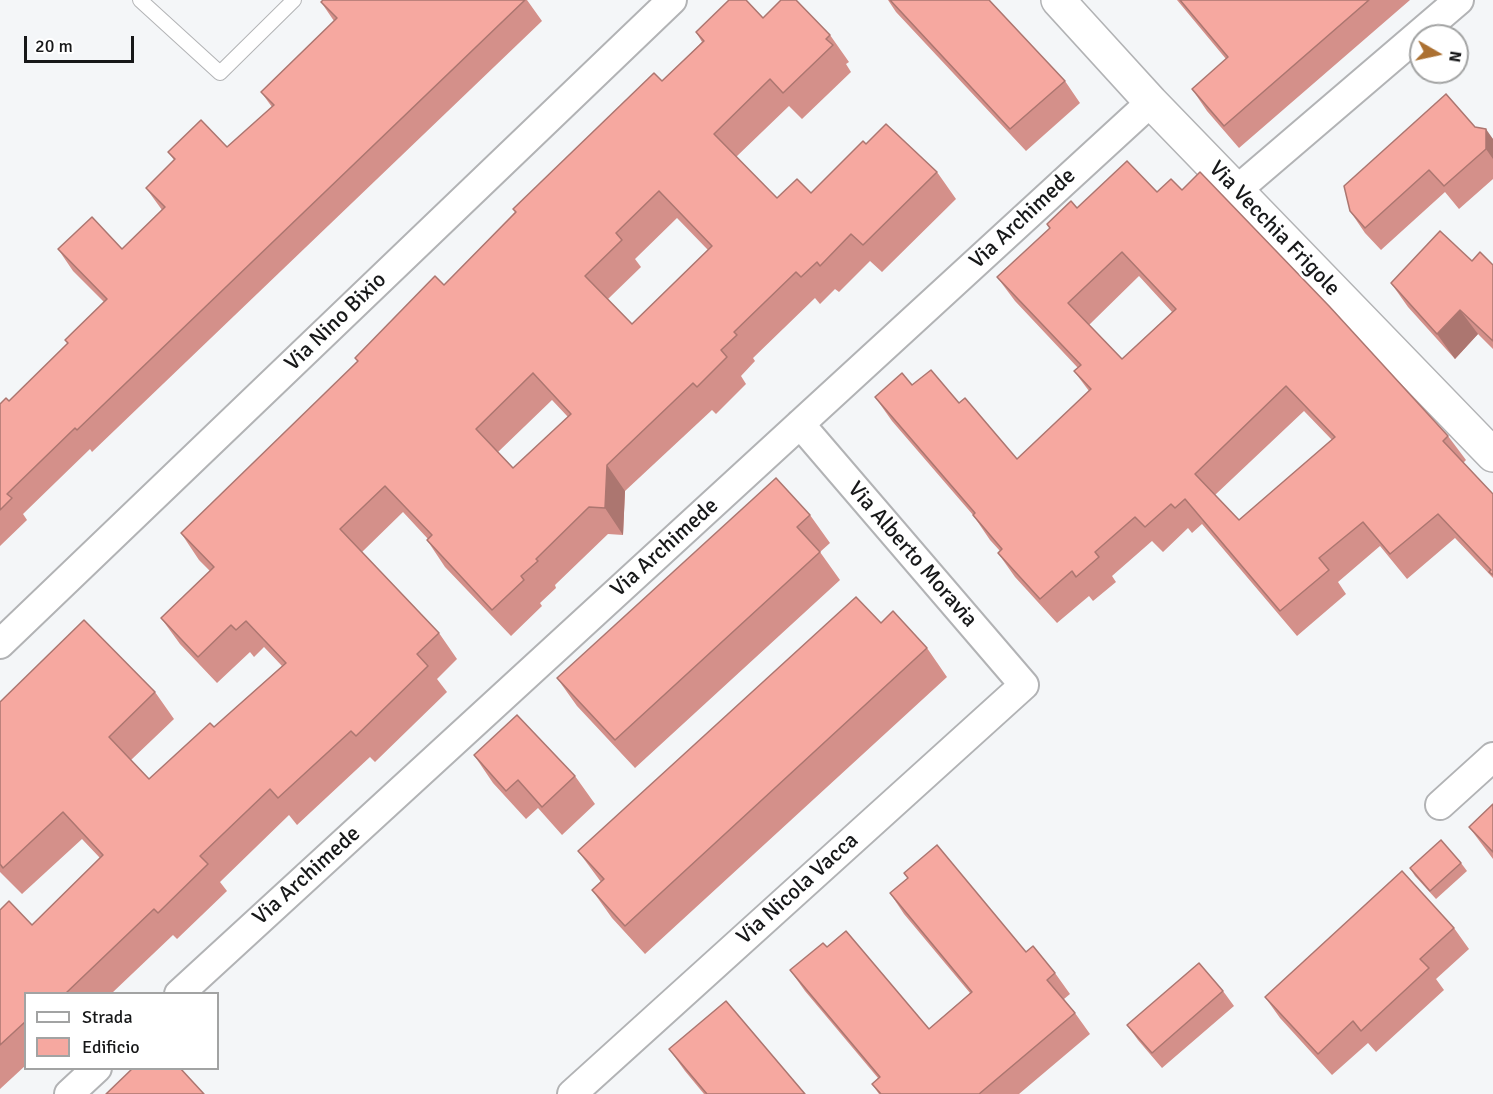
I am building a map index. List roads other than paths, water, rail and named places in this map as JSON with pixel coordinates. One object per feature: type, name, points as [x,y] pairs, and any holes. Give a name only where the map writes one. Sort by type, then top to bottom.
[{"type":"street","name":"Via Nino Bixio","points":[[0,644],[672,0]]},
{"type":"street","name":"Via Vecchia Frigole","points":[[1058,0],[1151,102],[1493,455]]},
{"type":"street","points":[[1237,190],[1459,0]]},
{"type":"street","name":"Via Archimede","points":[[180,992],[1151,102]]},
{"type":"street","name":"Via Alberto Moravia","points":[[800,424],[1024,685]]},
{"type":"street","name":"Via Nicola Vacca","points":[[572,1094],[1024,685]]},
{"type":"street","points":[[1440,805],[1493,757]]},
{"type":"street","points":[[69,1094],[95,1070]]},
{"type":"lane","points":[[140,0],[220,73],[294,0]]}]
